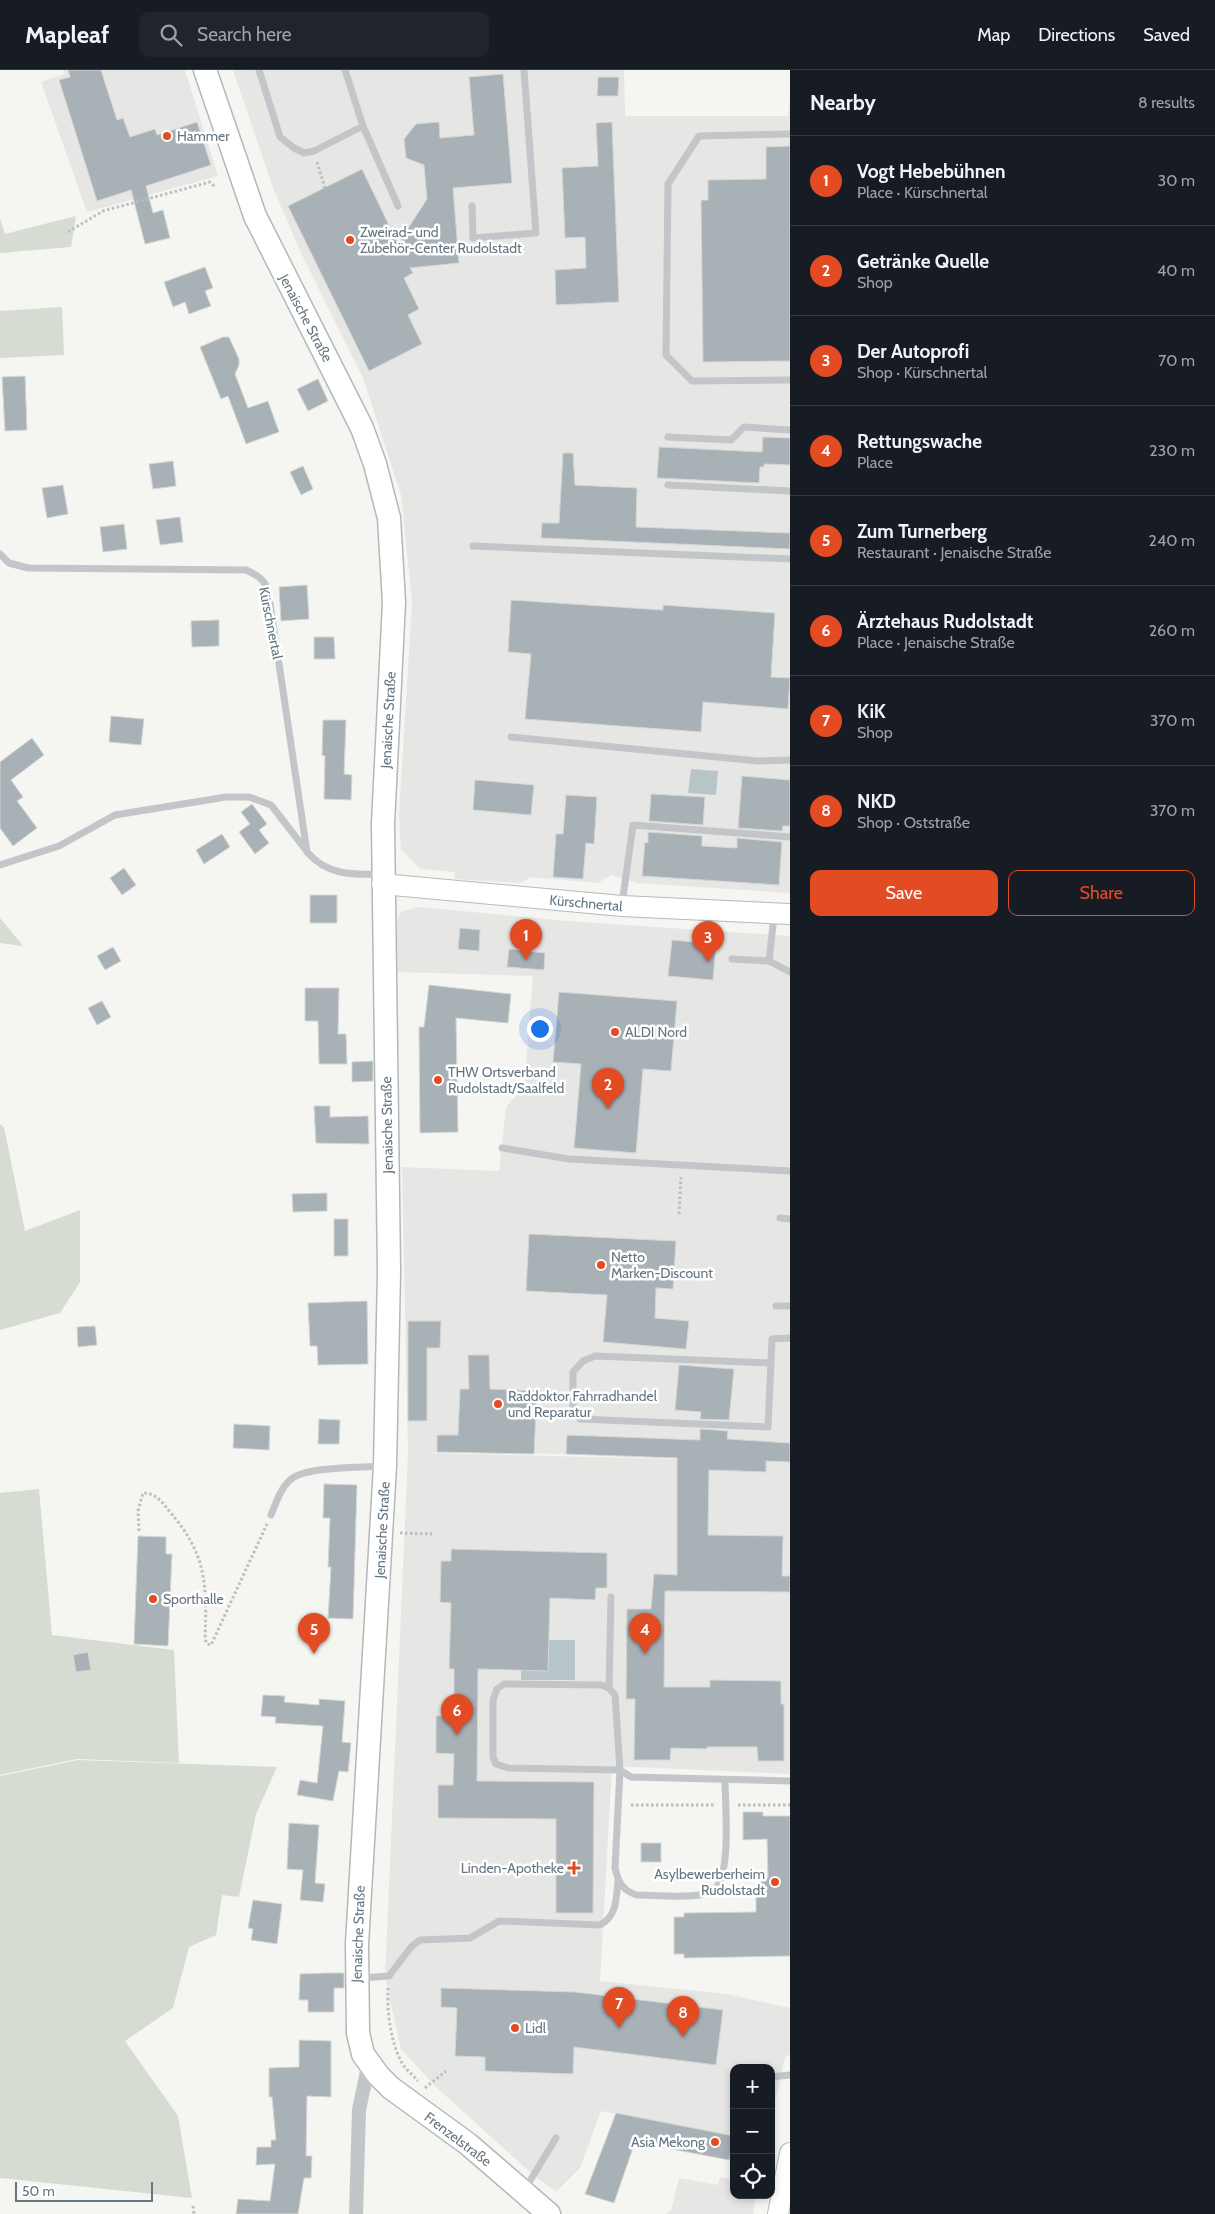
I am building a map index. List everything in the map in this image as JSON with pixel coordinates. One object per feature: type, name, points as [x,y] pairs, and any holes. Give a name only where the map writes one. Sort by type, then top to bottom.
[{"type":"main road","name":"Jenaische Straße","points":[[205,70],[255,216],[362,428],[375,464],[389,518],[394,602],[382,879],[389,1271],[385,1466],[356,1978],[358,2033],[363,2054],[369,2062]]},
{"type":"main road","name":"Frenzelstraße","points":[[369,2062],[391,2088],[468,2144],[549,2214]]},
{"type":"street","name":"Kürschnertal","points":[[382,879],[622,906],[782,914]]},
{"type":"street","points":[[356,2214],[359,2110],[369,2062]]},
{"type":"street","points":[[778,2214],[790,2153]]},
{"type":"lane","points":[[260,70],[280,137],[304,153],[314,152],[363,126]]},
{"type":"lane","points":[[345,70],[363,126],[398,206]]},
{"type":"lane","points":[[472,206],[473,238],[536,233],[524,70]]},
{"type":"lane","points":[[790,134],[699,136],[668,184],[666,355],[692,381],[790,380]]},
{"type":"lane","points":[[668,437],[732,440],[744,427],[790,430]]},
{"type":"lane","points":[[668,485],[790,491]]},
{"type":"lane","points":[[473,546],[790,559]]},
{"type":"lane","name":"Kürschnertal","points":[[0,554],[9,563],[28,568],[246,570],[257,574],[265,582],[307,852],[316,862],[328,869],[346,874],[382,879]]},
{"type":"lane","points":[[511,737],[758,761],[790,760]]},
{"type":"lane","points":[[0,865],[59,846],[115,815],[226,796],[249,797],[271,805],[307,852]]},
{"type":"lane","points":[[622,906],[633,825],[790,837]]},
{"type":"lane","points":[[769,961],[782,914]]},
{"type":"lane","points":[[732,959],[769,961],[790,972]]},
{"type":"lane","points":[[502,1148],[568,1159],[790,1171]]},
{"type":"lane","points":[[780,1218],[790,1219]]},
{"type":"lane","points":[[776,1306],[790,1306]]},
{"type":"lane","points":[[771,1363],[595,1356],[583,1361],[573,1372],[572,1412],[580,1419],[768,1427],[771,1363],[772,1338],[790,1338]]},
{"type":"lane","points":[[271,1514],[282,1490],[290,1479],[304,1473],[385,1466]]},
{"type":"lane","points":[[609,1688],[611,1597]]},
{"type":"lane","points":[[356,1978],[389,1976],[411,1947],[420,1940],[470,1938],[499,1920],[600,1925],[609,1920],[614,1910],[618,1881],[615,1868],[620,1770],[615,1695],[609,1688],[600,1685],[504,1684],[497,1689],[493,1700],[493,1756],[496,1764],[508,1768],[620,1770],[631,1777],[790,1781]]},
{"type":"lane","points":[[618,1881],[628,1893],[637,1896],[698,1895],[714,1890],[720,1881],[725,1865],[725,1780]]},
{"type":"lane","points":[[775,2077],[790,2075]]},
{"type":"lane","points":[[524,2191],[556,2138]]},
{"type":"path","points":[[314,152],[325,188]]},
{"type":"path","points":[[68,232],[103,211],[210,182],[216,188]]},
{"type":"path","points":[[679,1214],[681,1182]]},
{"type":"path","points":[[139,1531],[140,1500],[143,1492],[149,1493],[158,1497],[182,1525],[194,1543],[202,1563],[206,1598],[205,1639],[207,1644],[211,1645],[271,1514]]},
{"type":"path","points":[[405,1533],[432,1534]]},
{"type":"path","points":[[618,1805],[790,1805]]},
{"type":"path","points":[[389,1976],[388,2005],[394,2042],[403,2065],[425,2088],[446,2071]]},
{"type":"path","points":[[193,2206],[194,2214]]},
{"type":"shaded area","points":[[64,70],[185,70],[218,176],[87,212],[41,82],[64,74]]},
{"type":"shaded area","points":[[233,70],[624,70],[625,116],[788,116],[790,101],[790,893],[637,883],[611,875],[598,883],[531,877],[520,883],[454,879],[455,872],[420,869],[401,849],[399,816],[412,601],[401,495],[363,378],[301,253],[273,188]]},
{"type":"shaded area","points":[[76,216],[71,247],[0,253],[0,218],[5,234]]},
{"type":"shaded area","points":[[62,307],[64,355],[0,358],[0,311]]},
{"type":"shaded area","points":[[691,769],[718,771],[716,795],[688,793]]},
{"type":"shaded area","points":[[419,907],[567,921],[790,936],[790,1774],[612,1766],[600,1981],[727,1994],[790,2008],[790,2054],[785,2058],[775,2102],[775,2064],[730,2064],[730,2135],[601,2111],[580,2168],[556,2192],[531,2173],[435,2086],[401,2049],[385,1977],[408,1453],[402,1167],[499,1171],[506,1107],[524,1087],[533,976],[397,972],[397,922],[400,912]],"holes":[[[427,1453],[566,1454],[754,1461]]]},
{"type":"shaded area","points":[[0,918],[23,946],[0,943]]},
{"type":"shaded area","points":[[0,1124],[4,1127],[25,1231],[80,1210],[80,1282],[60,1313],[0,1330]]},
{"type":"shaded area","points":[[39,1489],[52,1635],[174,1650],[179,1763],[77,1759],[0,1775],[0,1493]]},
{"type":"shaded area","points":[[521,1640],[575,1640],[575,1680],[521,1680]]},
{"type":"shaded area","points":[[78,1760],[277,1767],[256,1814],[239,1897],[222,1895],[216,1935],[189,1947],[173,2008],[125,2041],[178,2116],[192,2198],[0,2178],[0,1776]]},
{"type":"shaded area","points":[[720,2177],[730,2179],[730,2199],[755,2199],[753,2214],[665,2214],[671,2211],[679,2178],[718,2185]]},
{"type":"building","name":"Hammer","points":[[68,70],[101,70],[117,120],[123,118],[130,137],[155,129],[157,135],[197,122],[211,165],[146,186],[153,213],[163,210],[170,238],[145,244],[131,190],[97,201],[59,80],[70,77]]},
{"type":"building","points":[[503,74],[512,183],[453,188],[459,263],[410,268],[413,273],[404,278],[419,309],[408,315],[422,344],[369,371],[288,206],[362,169],[398,244],[427,199],[424,165],[406,158],[404,139],[416,124],[439,122],[440,138],[474,135],[469,77]]},
{"type":"building","points":[[598,77],[619,77],[618,96],[597,96]]},
{"type":"building","points":[[612,122],[619,302],[556,305],[555,270],[586,268],[585,237],[565,238],[562,168],[598,166],[596,123]]},
{"type":"building","points":[[790,146],[790,361],[703,362],[701,200],[708,200],[708,180],[766,179],[766,147]]},
{"type":"building","points":[[205,267],[213,288],[205,291],[211,306],[189,314],[185,302],[173,307],[164,282]]},
{"type":"building","points":[[223,337],[229,337],[239,359],[239,365],[235,374],[248,408],[268,401],[279,432],[246,444],[228,396],[221,399],[200,347]]},
{"type":"building","points":[[25,376],[27,430],[5,431],[2,377]]},
{"type":"building","points":[[318,379],[328,401],[308,411],[297,389]]},
{"type":"building","points":[[763,437],[790,438],[790,465],[764,464],[764,467],[760,467],[759,483],[657,478],[659,447],[762,452]]},
{"type":"building","points":[[563,453],[573,453],[575,485],[637,488],[636,527],[790,533],[790,549],[541,538],[542,523],[559,523]]},
{"type":"building","points":[[173,461],[176,486],[153,489],[149,464]]},
{"type":"building","points":[[303,466],[313,489],[301,495],[290,472]]},
{"type":"building","points":[[63,485],[68,514],[47,518],[42,488]]},
{"type":"building","points":[[180,517],[183,542],[160,545],[156,520]]},
{"type":"building","points":[[124,524],[127,549],[103,552],[100,527]]},
{"type":"building","points":[[307,585],[309,619],[281,621],[279,587]]},
{"type":"building","points":[[511,600],[663,610],[663,605],[775,613],[771,677],[790,678],[788,709],[703,702],[701,732],[525,719],[531,654],[508,652]]},
{"type":"building","points":[[219,620],[219,646],[192,647],[191,621]]},
{"type":"building","points":[[314,637],[334,637],[335,659],[314,659]]},
{"type":"building","points":[[111,716],[144,719],[141,745],[109,742]]},
{"type":"building","points":[[323,720],[346,720],[344,774],[352,775],[351,800],[324,799],[325,756],[322,755]]},
{"type":"building","points":[[32,738],[44,755],[11,780],[23,797],[17,801],[37,828],[13,846],[0,828],[0,762]]},
{"type":"building","points":[[742,776],[790,780],[790,826],[783,826],[782,831],[738,828]]},
{"type":"building","points":[[475,780],[534,785],[531,815],[473,810]]},
{"type":"building","points":[[651,794],[705,797],[703,825],[649,821]]},
{"type":"building","points":[[566,795],[597,797],[594,844],[586,843],[583,879],[553,877],[556,834],[563,834]]},
{"type":"building","points":[[252,804],[267,824],[259,830],[269,843],[255,854],[239,832],[250,824],[241,812]]},
{"type":"building","points":[[648,832],[702,836],[702,846],[737,848],[737,838],[782,842],[779,885],[642,876],[645,842],[648,843]]},
{"type":"building","points":[[222,834],[230,847],[204,864],[196,850]]},
{"type":"building","points":[[124,868],[136,885],[122,895],[110,878]]},
{"type":"building","points":[[310,895],[337,895],[337,923],[310,923]]},
{"type":"building","points":[[460,928],[480,930],[479,951],[458,949]]},
{"type":"building","points":[[696,929],[717,931],[713,980],[668,976],[672,940],[695,942]]},
{"type":"building","points":[[113,947],[121,961],[105,970],[97,956]]},
{"type":"building","points":[[509,949],[545,953],[544,970],[507,967]]},
{"type":"building","points":[[429,985],[511,994],[508,1023],[456,1018],[458,1132],[420,1133],[419,1027],[424,1027]]},
{"type":"building","points":[[305,988],[339,988],[338,1034],[346,1034],[347,1064],[319,1064],[318,1021],[305,1021]]},
{"type":"building","name":"ALDI Nord","points":[[559,992],[677,1001],[671,1071],[643,1069],[636,1153],[574,1148],[581,1064],[553,1062]]},
{"type":"building","points":[[102,1001],[111,1017],[97,1025],[88,1008]]},
{"type":"building","points":[[373,1061],[373,1081],[352,1082],[352,1062]]},
{"type":"building","points":[[314,1106],[330,1106],[330,1117],[368,1116],[369,1144],[316,1143]]},
{"type":"building","points":[[327,1193],[327,1211],[293,1212],[292,1194]]},
{"type":"building","points":[[334,1219],[348,1219],[348,1256],[334,1256]]},
{"type":"building","name":"Netto Marken-Discount","points":[[529,1234],[676,1241],[673,1289],[656,1288],[655,1318],[689,1321],[686,1349],[603,1342],[607,1295],[526,1291]]},
{"type":"building","points":[[367,1301],[368,1364],[318,1365],[317,1346],[310,1346],[308,1303]]},
{"type":"building","points":[[408,1321],[441,1321],[440,1348],[427,1348],[427,1421],[408,1421]]},
{"type":"building","points":[[95,1326],[97,1345],[78,1347],[77,1327]]},
{"type":"building","points":[[468,1355],[489,1355],[490,1389],[537,1391],[534,1454],[437,1452],[437,1435],[458,1435],[460,1389],[469,1389]]},
{"type":"building","points":[[679,1365],[734,1369],[729,1420],[700,1419],[701,1412],[675,1410]]},
{"type":"building","points":[[319,1419],[340,1420],[339,1444],[318,1444]]},
{"type":"building","points":[[234,1424],[270,1426],[269,1450],[233,1448]]},
{"type":"building","points":[[700,1429],[728,1431],[727,1439],[790,1443],[790,1462],[766,1461],[766,1472],[709,1470],[708,1535],[783,1536],[782,1576],[790,1576],[790,1592],[665,1591],[664,1687],[710,1687],[710,1680],[781,1681],[781,1704],[784,1704],[784,1761],[758,1761],[757,1747],[671,1748],[670,1760],[634,1760],[635,1699],[626,1699],[627,1609],[651,1609],[654,1574],[677,1575],[677,1458],[566,1454],[567,1435],[700,1440]]},
{"type":"building","points":[[324,1484],[357,1485],[353,1619],[328,1618],[331,1567],[328,1567],[330,1518],[323,1518]]},
{"type":"building","name":"Sporthalle","points":[[138,1536],[166,1537],[166,1554],[172,1554],[168,1646],[134,1644]]},
{"type":"building","points":[[451,1549],[607,1553],[607,1588],[596,1588],[595,1600],[550,1598],[548,1671],[478,1669],[477,1781],[594,1782],[593,1913],[556,1913],[556,1819],[438,1818],[438,1785],[453,1785],[454,1754],[436,1753],[436,1716],[454,1716],[454,1669],[449,1669],[451,1603],[440,1602],[441,1561],[451,1561]]},
{"type":"building","points":[[88,1652],[91,1670],[76,1672],[73,1655]]},
{"type":"building","points":[[263,1695],[285,1696],[284,1702],[319,1705],[319,1699],[345,1701],[342,1742],[351,1743],[348,1772],[339,1771],[333,1801],[297,1795],[300,1780],[317,1783],[323,1726],[275,1723],[276,1717],[261,1716]]},
{"type":"building","name":"Asylbewerberheim Rudolstadt","points":[[743,1812],[763,1812],[763,1816],[790,1816],[790,1956],[684,1958],[684,1954],[674,1954],[674,1917],[684,1917],[684,1913],[756,1912],[756,1886],[760,1886],[760,1878],[768,1878],[767,1839],[743,1840]]},
{"type":"building","points":[[289,1823],[319,1825],[315,1883],[325,1884],[323,1902],[300,1900],[303,1870],[287,1869]]},
{"type":"building","points":[[641,1843],[661,1843],[661,1862],[641,1862]]},
{"type":"building","points":[[253,1900],[282,1904],[277,1944],[251,1940],[253,1929],[248,1928]]},
{"type":"building","points":[[344,1973],[344,1988],[334,1988],[334,2012],[308,2012],[308,2000],[299,2000],[300,1974]]},
{"type":"building","points":[[441,1988],[575,1992],[723,2010],[716,2065],[574,2047],[573,2074],[485,2071],[485,2057],[455,2056],[457,2008],[441,2007]]},
{"type":"building","points":[[299,2040],[331,2041],[331,2097],[307,2096],[306,2156],[312,2156],[311,2178],[304,2178],[298,2214],[236,2214],[238,2199],[270,2201],[275,2164],[256,2165],[257,2147],[271,2147],[271,2140],[276,2140],[272,2097],[269,2097],[269,2068],[299,2067]]},
{"type":"building","points":[[616,2113],[730,2135],[729,2160],[635,2142],[614,2203],[585,2194]]},
{"type":"place","name":"Hammer","points":[[167,136]]},
{"type":"place","name":"Zweirad- und Zubehör-Center Rudolstadt","points":[[350,240]]},
{"type":"place","name":"Vogt Hebebühnen","points":[[526,960]]},
{"type":"place","name":"Der Autoprofi","points":[[708,962]]},
{"type":"place","name":"ALDI Nord","points":[[615,1032]]},
{"type":"place","name":"THW Ortsverband Rudolstadt/Saalfeld","points":[[438,1080]]},
{"type":"place","name":"Getränke Quelle","points":[[608,1109]]},
{"type":"place","name":"Netto Marken-Discount","points":[[601,1265]]},
{"type":"place","name":"Raddoktor Fahrradhandel und Reparatur","points":[[498,1404]]},
{"type":"place","name":"Sporthalle","points":[[153,1599]]},
{"type":"place","name":"Zum Turnerberg","points":[[314,1654]]},
{"type":"place","name":"Rettungswache","points":[[645,1654]]},
{"type":"place","name":"Ärztehaus Rudolstadt","points":[[457,1735]]},
{"type":"place","name":"Linden-Apotheke","points":[[574,1868]]},
{"type":"place","name":"Asylbewerberheim Rudolstadt","points":[[775,1882]]},
{"type":"place","name":"Lidl","points":[[515,2028]]},
{"type":"place","name":"KiK","points":[[619,2028]]},
{"type":"place","name":"NKD","points":[[683,2037]]},
{"type":"place","name":"Asia Mekong","points":[[715,2142]]}]
